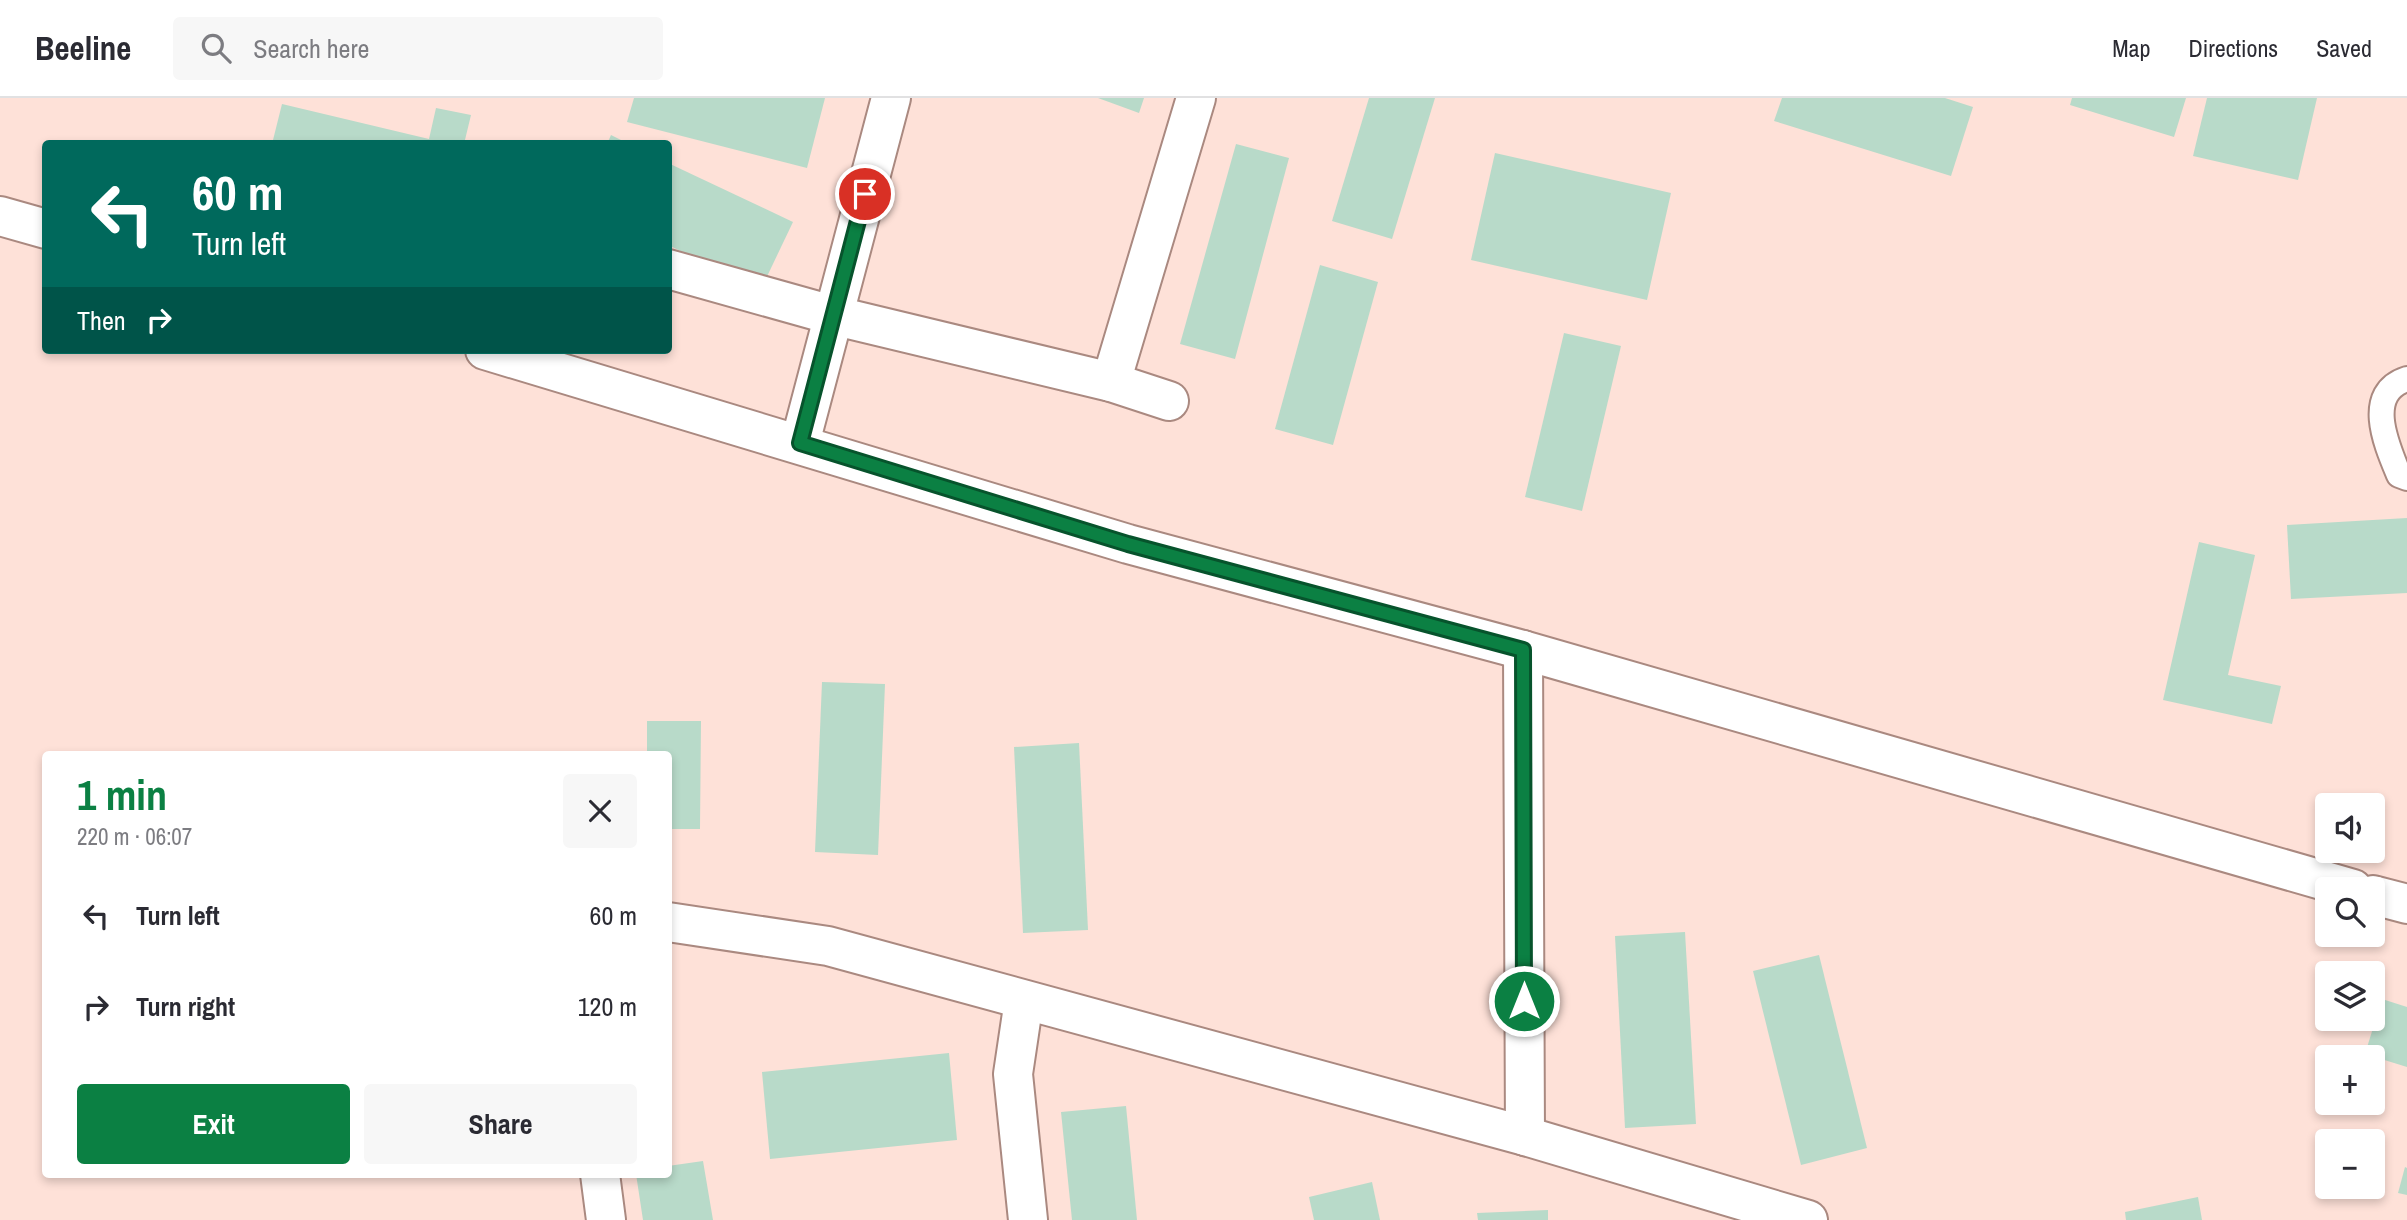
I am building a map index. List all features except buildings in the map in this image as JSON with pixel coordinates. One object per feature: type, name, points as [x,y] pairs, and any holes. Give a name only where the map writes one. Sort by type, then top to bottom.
[{"type":"street","points":[[800,443],[891,98]]},
{"type":"street","points":[[1111,382],[1196,98]]},
{"type":"street","points":[[0,216],[42,228]]},
{"type":"street","points":[[672,271],[832,315],[1111,382],[1169,401]]},
{"type":"street","points":[[499,354],[1128,544],[1523,650],[2315,878]]},
{"type":"street","points":[[1523,650],[1525,1136]]},
{"type":"street","points":[[2385,898],[2407,904]]},
{"type":"street","points":[[672,923],[828,946],[1525,1136],[1808,1220]]},
{"type":"street","points":[[1024,1000],[1013,1074],[1028,1220]]},
{"type":"street","points":[[601,1178],[606,1220]]},
{"type":"lane","points":[[2407,379],[2397,382],[2381,404],[2383,437],[2399,475],[2407,478]]},
{"type":"route","points":[[865,194],[800,443],[1128,544],[1523,650],[1524,1001]]}]
